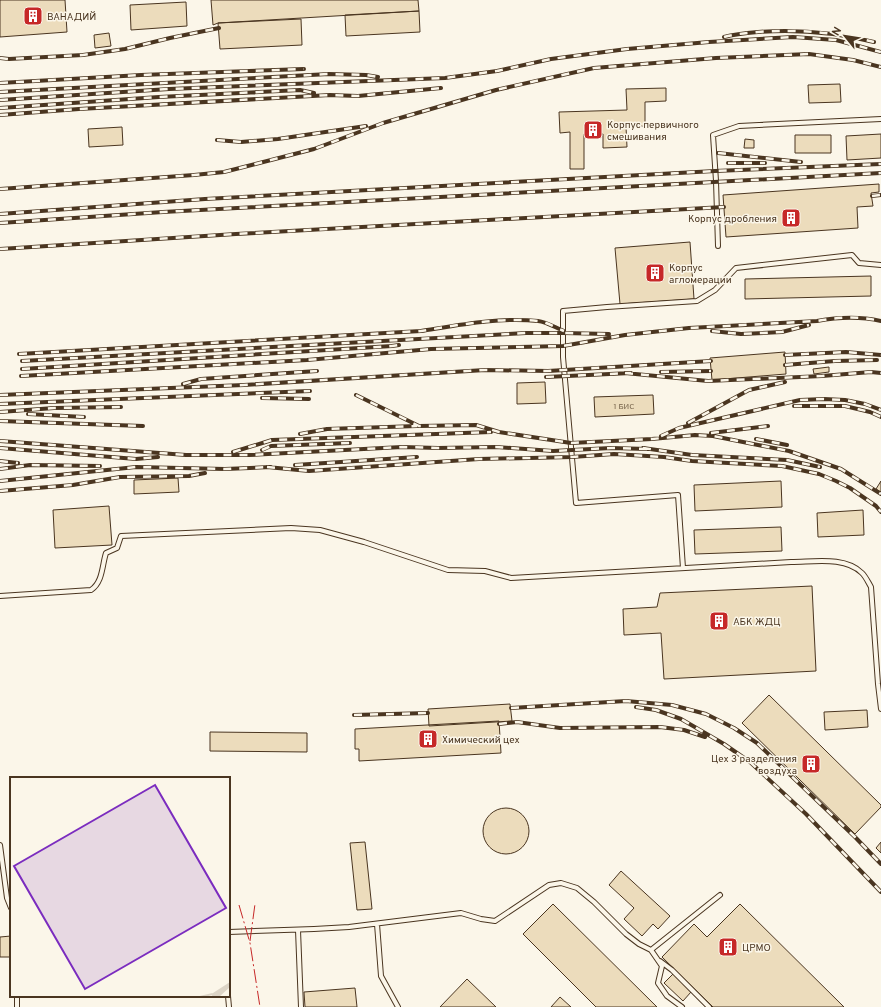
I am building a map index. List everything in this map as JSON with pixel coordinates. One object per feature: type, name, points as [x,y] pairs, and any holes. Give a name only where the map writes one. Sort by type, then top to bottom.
[{"type":"lane","points":[[718,246],[713,135],[739,126],[881,119]]},
{"type":"lane","points":[[683,568],[678,495],[576,503],[564,358],[563,311],[697,301],[715,290],[736,268],[759,264],[852,255],[859,263],[881,265]]},
{"type":"lane","points":[[0,596],[91,590],[96,587],[100,578],[106,553],[117,548],[121,536],[291,528],[320,530],[364,542],[448,570],[485,571],[511,578],[791,562],[836,562],[855,568],[863,574],[871,587],[881,709]]},
{"type":"lane","points":[[0,845],[7,898],[10,906]]},
{"type":"lane","points":[[230,932],[349,927],[461,913],[481,919],[495,920],[549,885],[561,883],[576,888],[594,902],[626,934],[639,944],[651,950],[662,966],[658,983],[667,996],[682,1007]]},
{"type":"lane","points":[[651,950],[720,895]]},
{"type":"lane","points":[[377,924],[381,976],[398,1007]]},
{"type":"lane","points":[[298,930],[301,1007]]},
{"type":"lane","points":[[658,960],[672,970],[709,1007]]},
{"type":"building","name":"ВАНАДИЙ","points":[[0,0],[65,0],[67,32],[0,37]]},
{"type":"building","points":[[211,0],[418,0],[419,11],[218,23],[213,25]]},
{"type":"building","points":[[186,2],[187,26],[131,30],[130,5]]},
{"type":"building","points":[[419,11],[420,32],[346,36],[345,15]]},
{"type":"building","points":[[301,19],[302,45],[220,49],[218,23]]},
{"type":"building","points":[[109,33],[111,46],[95,48],[94,35]]},
{"type":"building","points":[[840,84],[841,102],[809,103],[808,85]]},
{"type":"building","name":"Корпус первичного смешивания","points":[[666,88],[666,101],[645,102],[645,126],[626,127],[627,147],[603,148],[603,134],[584,134],[584,169],[570,169],[570,132],[560,133],[559,112],[627,110],[626,89]]},
{"type":"building","points":[[122,127],[123,145],[89,147],[88,129]]},
{"type":"building","points":[[881,134],[881,158],[847,160],[846,136]]},
{"type":"building","points":[[795,135],[831,135],[831,153],[795,153]]},
{"type":"building","points":[[745,139],[754,140],[754,148],[744,148]]},
{"type":"building","name":"Корпус дробления","points":[[879,184],[879,192],[871,193],[873,206],[857,207],[858,228],[726,237],[723,195]]},
{"type":"building","name":"Корпус агломерации","points":[[690,242],[694,299],[620,304],[615,248]]},
{"type":"building","points":[[871,276],[871,296],[745,299],[745,279]]},
{"type":"building","points":[[785,352],[786,374],[712,380],[710,358]]},
{"type":"building","points":[[829,367],[829,372],[814,374],[813,369]]},
{"type":"building","points":[[545,382],[546,403],[517,404],[517,383]]},
{"type":"building","points":[[653,395],[654,414],[595,417],[594,397]]},
{"type":"building","points":[[178,478],[179,492],[134,494],[134,480]]},
{"type":"building","points":[[781,481],[782,507],[695,511],[694,485]]},
{"type":"building","points":[[881,481],[881,492],[876,489]]},
{"type":"building","points":[[109,506],[112,545],[55,548],[53,510]]},
{"type":"building","points":[[863,510],[864,535],[818,537],[817,513]]},
{"type":"building","points":[[781,527],[782,551],[695,554],[694,530]]},
{"type":"building","name":"АБК ЖДЦ","points":[[812,586],[816,671],[664,679],[661,633],[624,635],[623,609],[657,607],[660,593]]},
{"type":"building","name":"Цех 3 разделения воздуха","points":[[769,695],[881,805],[881,807],[855,834],[742,723]]},
{"type":"building","points":[[510,704],[512,721],[429,726],[428,709]]},
{"type":"building","points":[[867,710],[868,727],[825,730],[824,712]]},
{"type":"building","name":"Химический цех","points":[[499,721],[501,753],[359,761],[359,749],[355,749],[355,729]]},
{"type":"building","points":[[210,732],[307,733],[307,752],[210,751]]},
{"type":"building","points":[[511,808],[523,814],[528,822],[528,840],[523,848],[515,853],[501,854],[489,848],[484,840],[483,826],[489,814],[497,809]]},
{"type":"building","points":[[365,842],[372,909],[357,910],[350,843]]},
{"type":"building","points":[[881,842],[881,853],[876,848]]},
{"type":"building","points":[[621,871],[670,916],[658,929],[653,924],[642,936],[624,919],[634,908],[609,885]]},
{"type":"building","points":[[553,904],[657,1007],[596,1007],[523,934]]},
{"type":"building","name":"ЦРМО","points":[[740,904],[844,1007],[713,1007],[662,957],[694,924],[707,937]]},
{"type":"building","points":[[10,936],[10,957],[0,957],[0,937]]},
{"type":"building","points":[[673,974],[691,992],[683,1001],[664,983]]},
{"type":"building","points":[[467,979],[496,1007],[440,1007]]},
{"type":"building","points":[[355,988],[357,1007],[305,1007],[304,992]]},
{"type":"building","points":[[560,997],[571,1007],[551,1007]]},
{"type":"railway","points":[[0,58],[9,59],[83,55],[125,49],[219,28]]},
{"type":"railway","points":[[724,37],[736,34],[758,32],[802,31],[845,36],[874,42]]},
{"type":"railway","points":[[0,100],[169,89],[445,78],[497,71],[551,59],[627,49],[793,37],[836,40],[881,52]]},
{"type":"railway","points":[[0,189],[224,172],[314,149],[383,123],[496,90],[594,68],[716,58],[809,54],[853,60],[881,67]]},
{"type":"railway","points":[[0,83],[141,75],[304,69]]},
{"type":"railway","points":[[0,92],[329,74],[366,75],[378,77]]},
{"type":"railway","points":[[0,115],[79,109],[330,95],[358,96],[441,88]]},
{"type":"railway","points":[[0,108],[159,97],[300,90],[314,93]]},
{"type":"railway","points":[[217,140],[241,142],[278,139],[366,126]]},
{"type":"railway","points":[[718,153],[801,162]]},
{"type":"railway","points":[[728,163],[765,163]]},
{"type":"railway","points":[[0,214],[205,199],[715,171],[881,164]]},
{"type":"railway","points":[[0,223],[163,212],[881,173]]},
{"type":"railway","points":[[872,196],[881,195]]},
{"type":"railway","points":[[0,249],[236,234],[724,207]]},
{"type":"railway","points":[[21,376],[307,360],[431,349],[563,346],[625,335],[689,328],[817,321],[841,318],[865,318],[881,321]]},
{"type":"railway","points":[[19,354],[421,331],[479,322],[509,320],[538,321],[564,331]]},
{"type":"railway","points":[[712,331],[741,334],[782,332],[809,325]]},
{"type":"railway","points":[[22,361],[526,333],[609,334]]},
{"type":"railway","points":[[22,369],[399,345]]},
{"type":"railway","points":[[785,355],[846,352],[881,355]]},
{"type":"railway","points":[[785,365],[835,361],[877,360]]},
{"type":"railway","points":[[0,395],[244,385],[485,370],[548,371],[711,361]]},
{"type":"railway","points":[[183,384],[201,379],[317,371]]},
{"type":"railway","points":[[661,372],[711,371]]},
{"type":"railway","points":[[625,373],[708,381],[822,376],[871,372],[881,373]]},
{"type":"railway","points":[[546,377],[631,373]]},
{"type":"railway","points":[[688,423],[749,390],[785,382]]},
{"type":"railway","points":[[0,404],[310,391]]},
{"type":"railway","points":[[356,395],[419,426],[476,425],[499,432],[571,443],[652,439],[695,435],[713,436],[789,451],[841,469],[881,494]]},
{"type":"railway","points":[[262,398],[309,399]]},
{"type":"railway","points":[[661,436],[679,428],[800,400],[845,400],[865,404],[881,410]]},
{"type":"railway","points":[[794,406],[845,406],[870,412],[881,417]]},
{"type":"railway","points":[[0,412],[54,408],[121,407]]},
{"type":"railway","points":[[28,414],[84,417]]},
{"type":"railway","points":[[0,421],[143,426]]},
{"type":"railway","points":[[300,434],[327,429],[417,426]]},
{"type":"railway","points":[[711,433],[768,426]]},
{"type":"railway","points":[[233,452],[272,440],[491,432]]},
{"type":"railway","points":[[756,439],[787,445]]},
{"type":"railway","points":[[0,441],[186,455],[249,455],[402,447],[496,447],[553,451],[611,448],[648,449]]},
{"type":"railway","points":[[262,450],[271,446],[350,443]]},
{"type":"railway","points":[[0,448],[136,459],[158,457]]},
{"type":"railway","points":[[643,448],[692,455],[787,460],[820,467]]},
{"type":"railway","points":[[267,467],[309,471],[479,459],[572,457],[614,454],[664,457],[692,461],[782,466],[819,474],[850,488],[876,506],[881,512]]},
{"type":"railway","points":[[295,465],[417,457]]},
{"type":"railway","points":[[0,461],[18,463]]},
{"type":"railway","points":[[0,469],[30,465],[100,466]]},
{"type":"railway","points":[[0,481],[136,467],[225,469],[271,467]]},
{"type":"railway","points":[[0,491],[73,485],[120,477],[189,476],[205,473]]},
{"type":"railway","points":[[511,708],[626,701],[672,705],[706,714],[734,728],[757,743],[881,864]]},
{"type":"railway","points":[[636,707],[656,710],[681,719],[724,744],[750,762],[806,814],[881,892]]},
{"type":"railway","points":[[354,715],[428,713]]},
{"type":"railway","points":[[499,724],[517,722],[560,728],[660,727],[684,730],[705,737]]},
{"type":"power","points":[[250,941],[255,904]]},
{"type":"power","points":[[239,905],[250,943],[260,1007]]},
{"type":"place","name":"ВАНАДИЙ","points":[[33,16]]},
{"type":"place","name":"Корпус первичного смешивания","points":[[593,130]]},
{"type":"place","name":"Корпус дробления","points":[[791,218]]},
{"type":"place","name":"Корпус агломерации","points":[[655,273]]},
{"type":"place","name":"АБК ЖДЦ","points":[[719,621]]},
{"type":"place","name":"Химический цех","points":[[428,739]]},
{"type":"place","name":"Цех 3 разделения воздуха","points":[[811,764]]},
{"type":"place","name":"ЦРМО","points":[[728,947]]}]
